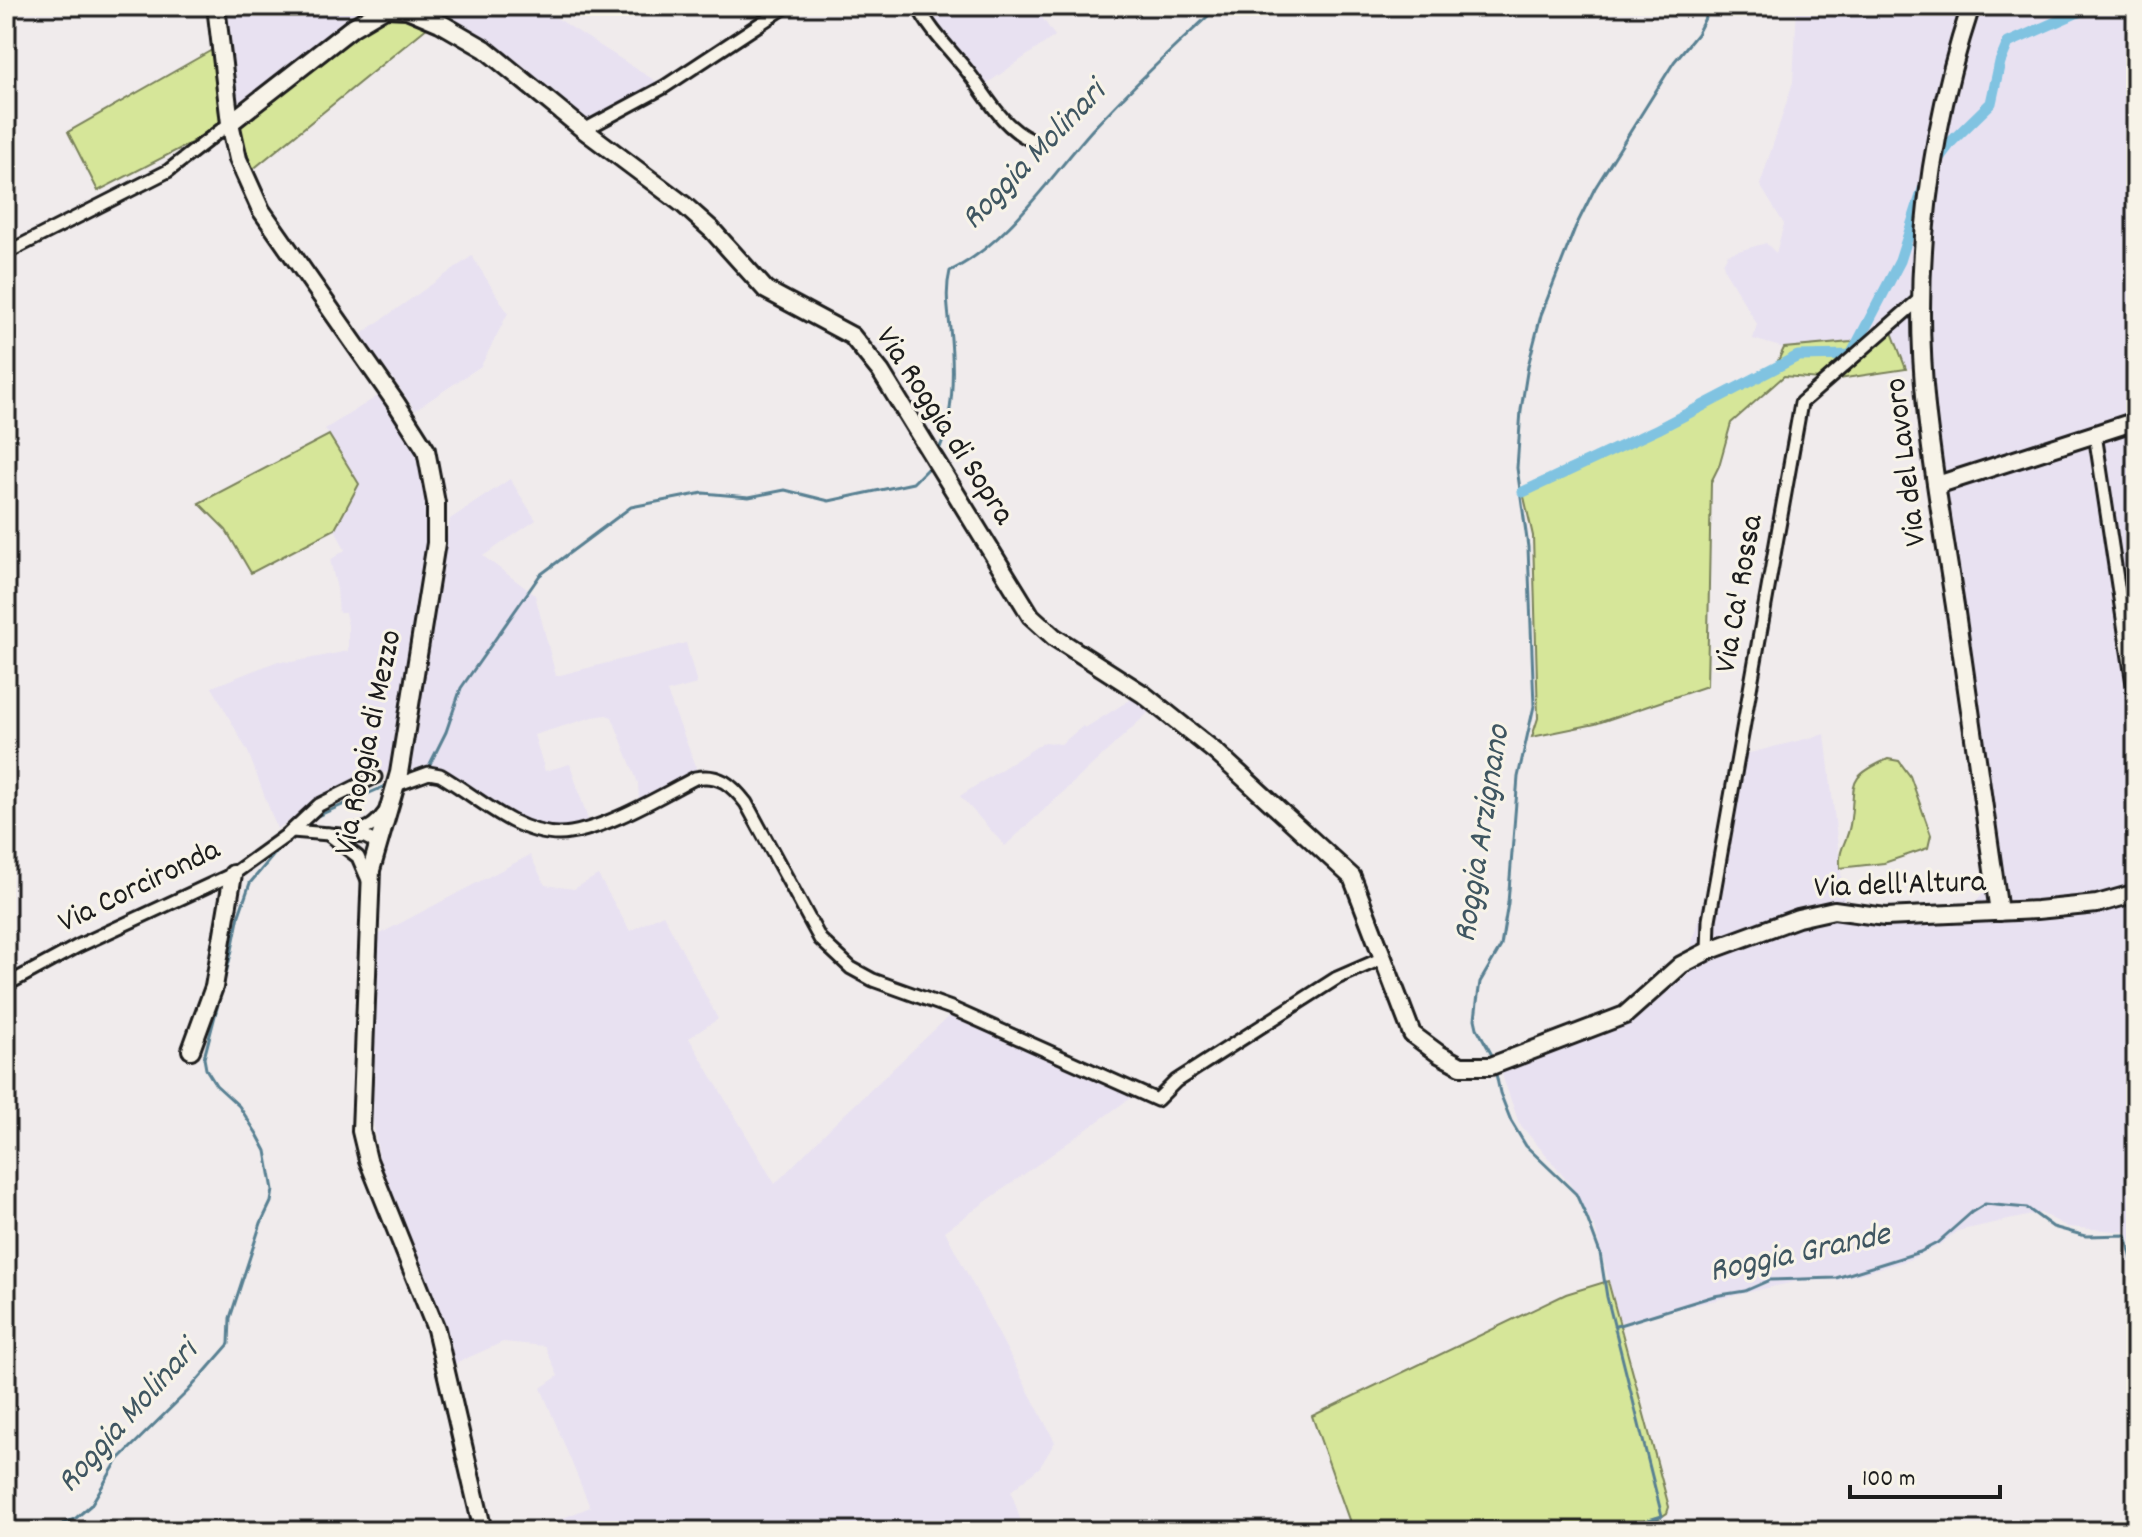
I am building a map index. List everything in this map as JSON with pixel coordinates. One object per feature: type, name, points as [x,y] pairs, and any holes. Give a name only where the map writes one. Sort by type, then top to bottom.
[{"type":"street","name":"Via Roggia di Mezzo","points":[[216,6],[230,123],[238,159],[261,210],[426,450],[436,503],[436,543],[396,785],[371,870],[361,1131],[368,1160],[436,1329],[483,1531]]},
{"type":"street","points":[[584,130],[664,87],[787,6]]},
{"type":"street","points":[[918,6],[925,20],[993,108],[1018,135],[1031,140]]},
{"type":"street","name":"Via del Lavoro","points":[[1971,6],[1943,102],[1929,177],[1921,298],[1926,406],[1999,912]]},
{"type":"street","name":"Via Roggia di Sopra","points":[[230,123],[353,27],[385,8],[407,9],[440,23],[485,49],[584,130],[684,205],[712,230],[766,290],[852,336],[881,372],[1031,616],[1054,637],[1143,694],[1217,753],[1352,877],[1412,1034],[1461,1066]]},
{"type":"street","points":[[6,253],[168,171],[230,123]]},
{"type":"street","name":"Via Ca' Rossa","points":[[1708,951],[1709,920],[1801,403],[1921,298]]},
{"type":"street","points":[[1937,485],[2136,421]]},
{"type":"street","points":[[2095,434],[2136,704]]},
{"type":"street","points":[[292,831],[328,834],[366,830],[375,825],[396,785],[429,773],[440,775],[511,820],[544,832],[560,834],[604,822],[695,778],[718,778],[733,786],[746,803],[820,939],[851,968],[873,980],[951,1008],[1157,1100],[1176,1081],[1337,978],[1383,958]]},
{"type":"street","name":"Via Corcironda","points":[[6,985],[78,946],[233,874],[292,831],[319,805],[375,777]]},
{"type":"street","points":[[328,834],[361,849],[378,848]]},
{"type":"street","points":[[328,834],[358,857],[370,890]]},
{"type":"street","points":[[191,1050],[214,987],[233,874]]},
{"type":"street","name":"Via dell'Altura","points":[[1461,1066],[1491,1066],[1625,1015],[1681,965],[1708,951],[1798,918],[1834,910],[1885,917],[2084,906],[2136,893]]},
{"type":"shaded area","points":[[227,6],[368,6],[310,47],[237,109]]},
{"type":"shaded area","points":[[420,6],[538,6],[657,82],[591,123],[500,50]]},
{"type":"shaded area","points":[[926,6],[1034,6],[1055,36],[985,85]]},
{"type":"shaded area","points":[[1797,6],[2136,6],[2136,1255],[2127,1232],[2068,1227],[2041,1213],[1957,1231],[1939,1245],[1909,1260],[1838,1280],[1798,1281],[1620,1322],[1595,1228],[1569,1183],[1519,1123],[1501,1072],[1624,1027],[1697,967],[1818,923],[1843,908],[1689,955],[1742,755],[1825,734],[1845,907],[1892,910],[1971,906],[1992,884],[1927,423],[1915,367],[1906,369],[1890,327],[1851,342],[1784,348],[1753,339],[1757,324],[1723,263],[1728,254],[1766,243],[1776,253],[1784,224],[1760,185],[1793,82]]},
{"type":"shaded area","points":[[472,256],[508,313],[481,366],[415,410],[361,334]]},
{"type":"shaded area","points":[[381,394],[421,454],[433,507],[398,725],[404,726],[399,759],[392,763],[390,772],[373,774],[277,829],[248,752],[212,687],[278,661],[292,662],[348,651],[348,625],[345,613],[339,613],[330,560],[345,550],[335,529],[359,484],[325,429]]},
{"type":"shaded area","points":[[510,479],[536,520],[483,556],[535,595],[556,676],[686,643],[697,684],[667,692],[698,772],[639,800],[638,783],[612,717],[593,717],[534,735],[545,771],[570,764],[589,823],[571,828],[541,827],[520,819],[432,767],[408,772],[450,519]]},
{"type":"shaded area","points":[[1133,698],[1149,712],[1005,846],[960,796],[1036,747],[1045,742],[1061,744],[1083,726],[1085,728]]},
{"type":"shaded area","points":[[530,855],[545,885],[574,889],[598,875],[630,931],[663,914],[718,1019],[689,1038],[775,1184],[950,1015],[1133,1096],[945,1231],[1055,1442],[1040,1467],[1011,1491],[1024,1531],[532,1531],[590,1507],[541,1388],[558,1376],[545,1346],[503,1342],[454,1364],[442,1322],[380,1164],[369,1096],[374,937]]},
{"type":"green space","points":[[387,14],[406,16],[428,27],[252,170],[239,126],[320,59]]},
{"type":"green space","points":[[212,50],[220,122],[189,144],[98,191],[68,132]]},
{"type":"green space","points":[[1890,327],[1906,369],[1832,380],[1784,376],[1731,423],[1719,466],[1711,482],[1707,686],[1595,724],[1532,737],[1538,718],[1533,536],[1522,488],[1605,455],[1776,365],[1784,348],[1851,342]]},
{"type":"green space","points":[[329,435],[359,484],[335,529],[251,573],[226,530],[199,503]]},
{"type":"green space","points":[[1888,759],[1899,761],[1910,776],[1931,835],[1928,848],[1884,863],[1840,868],[1855,784],[1864,772]]},
{"type":"green space","points":[[1608,1281],[1669,1507],[1667,1513],[1640,1531],[1353,1531],[1312,1416],[1566,1294]]},
{"type":"waterway","name":"Roggia Molinari","points":[[938,452],[948,423],[952,391],[947,300],[950,271],[971,259],[1009,227],[1107,114],[1219,6]]},
{"type":"waterway","name":"Roggia Arzignano","points":[[1493,1057],[1475,1019],[1480,982],[1501,946],[1508,903],[1518,777],[1534,706],[1528,547],[1517,468],[1528,366],[1541,315],[1575,228],[1595,188],[1674,62],[1697,34],[1711,6]]},
{"type":"waterway","name":"Roggia Arzignano","points":[[1936,162],[1952,141],[1991,103],[2000,62],[2008,43],[2092,6]]},
{"type":"waterway","name":"Roggia Arzignano","points":[[1523,492],[1658,429],[1798,356],[1851,355],[1900,261],[1923,189]]},
{"type":"waterway","name":"Roggia Molinari","points":[[427,770],[446,732],[461,688],[540,575],[631,507],[703,493],[749,497],[785,490],[829,501],[913,483],[930,466]]},
{"type":"waterway","name":"Roggia Molinari","points":[[304,826],[313,818],[390,784]]},
{"type":"waterway","name":"Roggia Molinari","points":[[47,1531],[76,1518],[91,1505],[118,1460],[188,1391],[229,1344],[230,1318],[273,1190],[266,1151],[239,1106],[216,1085],[206,1069],[204,1058],[239,915],[250,883],[283,844]]},
{"type":"waterway","name":"Roggia Arzignano","points":[[1495,1069],[1511,1121],[1526,1146],[1576,1194],[1600,1253],[1607,1297],[1662,1516],[1612,1531]]},
{"type":"waterway","name":"Roggia Grande","points":[[1616,1326],[1714,1296],[1745,1291],[1770,1280],[1836,1278],[1920,1252],[1937,1243],[1985,1204],[2027,1208],[2053,1227],[2086,1236],[2126,1235],[2136,1276]]}]
